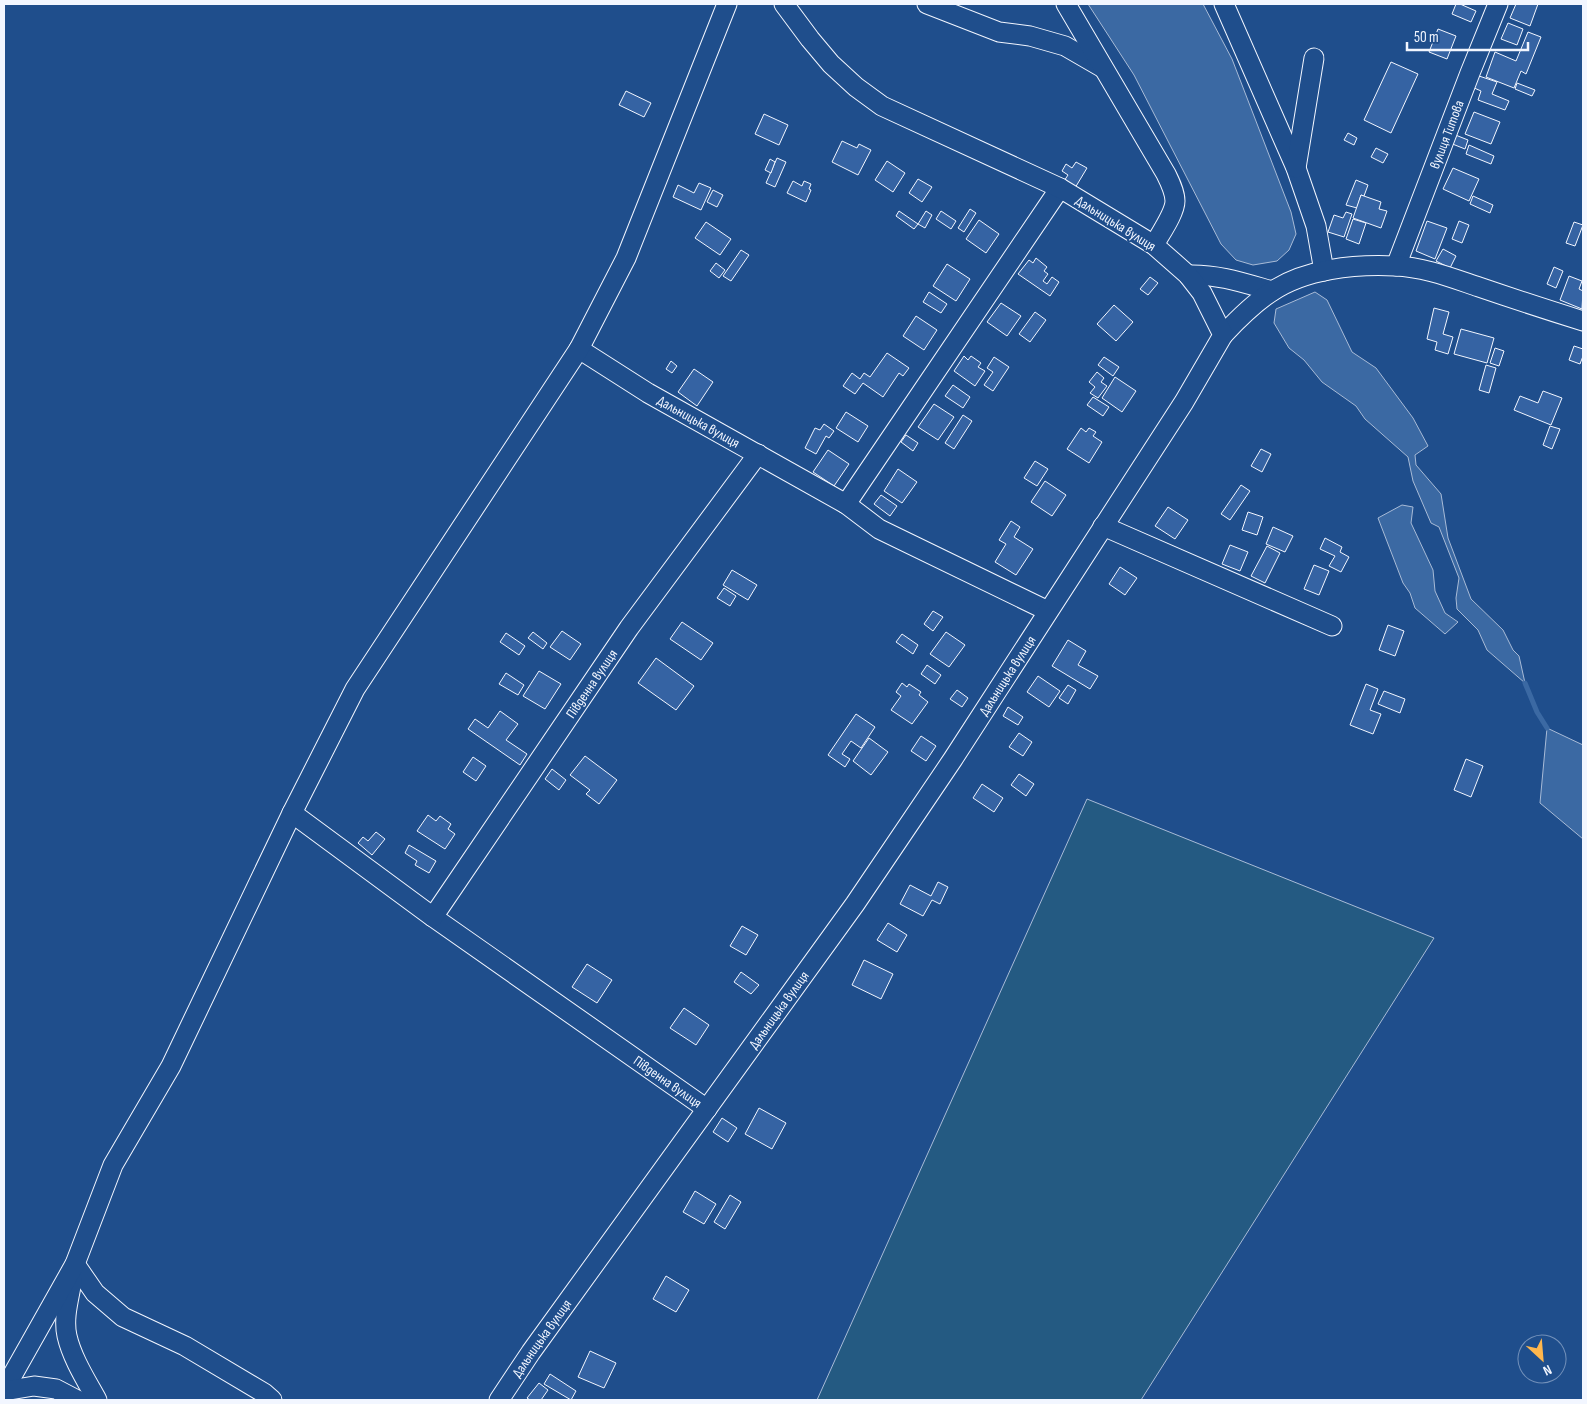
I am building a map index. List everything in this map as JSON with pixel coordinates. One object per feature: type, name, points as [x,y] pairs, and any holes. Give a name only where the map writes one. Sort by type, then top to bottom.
[{"type":"street","points":[[4,1391],[75,1264],[113,1165],[170,1066],[292,813],[355,689],[579,349],[626,258],[727,4]]},
{"type":"street","name":"Дальницька вулиця","points":[[499,1400],[531,1352],[861,896],[953,760],[1104,526],[1184,402],[1223,335],[1202,293],[1188,275],[1154,244],[1060,188],[882,106],[832,64],[810,39],[784,4]]},
{"type":"street","points":[[927,4],[999,32],[1030,36],[1065,46],[1104,68]]},
{"type":"street","points":[[1066,4],[1173,189],[1175,202],[1168,220],[1154,244]]},
{"type":"street","points":[[1224,4],[1296,168],[1316,226],[1324,271]]},
{"type":"street","name":"вулиця Титова","points":[[1396,266],[1498,4]]},
{"type":"street","points":[[1296,168],[1314,58]]},
{"type":"street","name":"Дальницька вулиця","points":[[846,504],[1060,188]]},
{"type":"street","points":[[1223,335],[1244,312],[1272,291],[1296,279],[1324,271],[1362,266],[1396,266],[1433,272],[1583,322]]},
{"type":"street","points":[[1188,275],[1224,277],[1272,291]]},
{"type":"street","name":"Дальницька вулиця","points":[[579,349],[648,392],[846,504],[879,529],[1048,611]]},
{"type":"street","name":"Південна вулиця","points":[[433,917],[629,628],[758,454]]},
{"type":"street","points":[[1104,526],[1332,626]]},
{"type":"street","name":"Південна вулиця","points":[[292,813],[433,917],[707,1109]]},
{"type":"street","points":[[75,1264],[66,1311],[67,1336],[76,1359],[97,1400]]},
{"type":"street","points":[[75,1264],[95,1292],[123,1317],[185,1346],[264,1393],[272,1400]]},
{"type":"street","points":[[4,1391],[34,1386],[56,1389],[77,1400]]},
{"type":"shaded area","points":[[1088,4],[1203,4],[1232,59],[1291,212],[1296,234],[1289,250],[1277,261],[1253,265],[1236,260],[1221,244],[1134,75]]},
{"type":"shaded area","points":[[1315,292],[1327,300],[1352,352],[1376,368],[1413,418],[1428,446],[1415,455],[1416,465],[1441,494],[1448,538],[1471,599],[1503,630],[1513,650],[1519,656],[1525,683],[1487,650],[1478,630],[1457,609],[1456,598],[1459,578],[1439,527],[1431,523],[1413,481],[1408,457],[1365,419],[1356,406],[1322,382],[1304,360],[1289,348],[1274,323],[1276,309]]},
{"type":"shaded area","points":[[1402,505],[1413,507],[1411,523],[1433,570],[1435,591],[1445,613],[1458,622],[1445,634],[1415,608],[1410,593],[1403,583],[1378,518]]},
{"type":"shaded area","points":[[1547,728],[1583,745],[1583,839],[1540,803]]},
{"type":"shaded area","points":[[1087,799],[1434,938],[1141,1400],[817,1400]]},
{"type":"building","points":[[1456,4],[1476,11],[1471,22],[1452,14]]},
{"type":"building","points":[[1516,4],[1538,4],[1530,26],[1510,18]]},
{"type":"building","points":[[1508,23],[1523,29],[1517,45],[1501,39]]},
{"type":"building","points":[[1438,29],[1456,36],[1447,59],[1429,52]]},
{"type":"building","points":[[1528,32],[1541,37],[1526,74],[1521,71],[1514,88],[1486,77],[1495,52],[1516,61]]},
{"type":"building","points":[[1391,62],[1418,74],[1391,133],[1364,120]]},
{"type":"building","points":[[1476,75],[1497,82],[1492,94],[1509,101],[1505,110],[1478,100],[1481,91],[1472,87]]},
{"type":"building","points":[[1517,83],[1535,90],[1532,96],[1515,89]]},
{"type":"building","points":[[626,91],[651,103],[644,117],[619,105]]},
{"type":"building","points":[[1474,112],[1500,122],[1491,144],[1465,134]]},
{"type":"building","points":[[764,114],[788,125],[779,145],[755,134]]},
{"type":"building","points":[[1348,133],[1357,138],[1354,145],[1344,140]]},
{"type":"building","points":[[1453,134],[1468,140],[1465,149],[1450,143]]},
{"type":"building","points":[[842,141],[857,148],[859,144],[871,150],[858,175],[832,162]]},
{"type":"building","points":[[1469,145],[1494,156],[1491,164],[1466,154]]},
{"type":"building","points":[[1376,148],[1388,154],[1383,163],[1371,157]]},
{"type":"building","points":[[777,158],[786,162],[775,187],[766,183]]},
{"type":"building","points":[[770,159],[775,162],[771,173],[765,170]]},
{"type":"building","points":[[887,161],[905,173],[893,192],[875,180]]},
{"type":"building","points":[[1076,162],[1087,168],[1075,188],[1064,181],[1068,175],[1062,171],[1066,164],[1072,168]]},
{"type":"building","points":[[1453,168],[1479,179],[1469,201],[1443,189]]},
{"type":"building","points":[[918,179],[932,187],[922,202],[909,193]]},
{"type":"building","points":[[1356,180],[1368,185],[1364,196],[1361,195],[1357,208],[1346,205]]},
{"type":"building","points":[[793,181],[802,186],[804,181],[811,184],[809,189],[811,190],[806,202],[787,193]]},
{"type":"building","points":[[699,183],[711,188],[701,210],[673,197],[678,185],[694,193]]},
{"type":"building","points":[[713,190],[723,195],[717,207],[707,202]]},
{"type":"building","points":[[1361,195],[1381,202],[1379,209],[1387,211],[1381,228],[1353,218]]},
{"type":"building","points":[[1473,196],[1493,205],[1490,213],[1470,204]]},
{"type":"building","points":[[970,209],[976,213],[964,232],[958,228]]},
{"type":"building","points":[[899,211],[918,224],[914,229],[896,216]]},
{"type":"building","points":[[926,211],[932,215],[925,228],[918,224]]},
{"type":"building","points":[[941,211],[956,221],[951,229],[936,219]]},
{"type":"building","points":[[1346,212],[1352,214],[1344,237],[1328,232],[1334,215],[1343,218]]},
{"type":"building","points":[[1353,219],[1366,223],[1359,244],[1346,239]]},
{"type":"building","points":[[979,220],[999,234],[986,253],[966,239]]},
{"type":"building","points":[[1427,221],[1447,228],[1435,259],[1416,251]]},
{"type":"building","points":[[1459,221],[1469,225],[1462,243],[1452,239]]},
{"type":"building","points":[[706,222],[731,239],[720,255],[695,238]]},
{"type":"building","points":[[1574,222],[1583,225],[1575,246],[1566,243]]},
{"type":"building","points":[[1443,249],[1456,256],[1450,268],[1436,261]]},
{"type":"building","points":[[741,250],[749,255],[731,281],[723,276]]},
{"type":"building","points":[[1036,258],[1047,267],[1044,271],[1048,274],[1043,281],[1047,284],[1052,277],[1059,282],[1050,296],[1018,274],[1029,260],[1033,263]]},
{"type":"building","points":[[716,263],[725,270],[719,278],[710,271]]},
{"type":"building","points":[[947,264],[970,279],[956,301],[933,286]]},
{"type":"building","points":[[1554,267],[1563,271],[1556,288],[1547,284]]},
{"type":"building","points":[[1569,276],[1582,281],[1579,289],[1583,291],[1582,309],[1560,300]]},
{"type":"building","points":[[1150,277],[1158,283],[1148,295],[1140,289]]},
{"type":"building","points":[[929,292],[947,304],[941,313],[923,302]]},
{"type":"building","points":[[1001,303],[1021,316],[1007,336],[987,322]]},
{"type":"building","points":[[1114,305],[1133,322],[1116,341],[1097,324]]},
{"type":"building","points":[[1434,308],[1449,312],[1443,334],[1453,337],[1448,354],[1435,350],[1437,342],[1427,339]]},
{"type":"building","points":[[1035,312],[1046,320],[1030,342],[1019,334]]},
{"type":"building","points":[[916,316],[937,330],[924,350],[903,336]]},
{"type":"building","points":[[1461,329],[1494,338],[1487,363],[1454,354]]},
{"type":"building","points":[[1574,346],[1583,349],[1580,364],[1569,360]]},
{"type":"building","points":[[1495,348],[1504,351],[1499,366],[1490,363]]},
{"type":"building","points":[[887,353],[909,368],[903,376],[899,373],[883,397],[863,383],[855,394],[843,386],[852,373],[860,379],[864,373],[870,377]]},
{"type":"building","points":[[964,356],[968,360],[971,356],[981,363],[978,367],[985,371],[975,386],[954,371]]},
{"type":"building","points":[[994,357],[1009,367],[993,391],[984,385],[993,372],[987,368]]},
{"type":"building","points":[[1104,357],[1119,367],[1113,376],[1098,365]]},
{"type":"building","points":[[671,361],[677,366],[672,373],[666,369]]},
{"type":"building","points":[[1486,365],[1496,368],[1489,393],[1479,390]]},
{"type":"building","points":[[694,369],[713,382],[697,406],[678,392]]},
{"type":"building","points":[[1097,372],[1104,378],[1101,382],[1107,386],[1098,398],[1090,393],[1095,387],[1089,382]]},
{"type":"building","points":[[1115,377],[1136,391],[1122,412],[1102,398]]},
{"type":"building","points":[[953,385],[970,397],[963,408],[945,396]]},
{"type":"building","points":[[1543,391],[1562,398],[1551,425],[1514,410],[1520,396],[1538,403]]},
{"type":"building","points":[[1093,397],[1109,407],[1103,416],[1087,405]]},
{"type":"building","points":[[934,404],[954,417],[938,440],[918,427]]},
{"type":"building","points":[[846,412],[868,426],[858,442],[836,428]]},
{"type":"building","points":[[963,415],[972,421],[954,449],[945,443]]},
{"type":"building","points":[[824,424],[834,431],[829,438],[826,436],[816,454],[805,448],[815,428],[820,430]]},
{"type":"building","points":[[1550,426],[1560,429],[1552,449],[1543,445]]},
{"type":"building","points":[[1081,428],[1086,432],[1089,428],[1096,432],[1093,436],[1102,442],[1089,463],[1067,449]]},
{"type":"building","points":[[906,435],[918,443],[913,451],[901,442]]},
{"type":"building","points":[[1261,449],[1271,454],[1262,472],[1251,466]]},
{"type":"building","points":[[828,450],[849,464],[834,486],[813,472]]},
{"type":"building","points":[[1035,461],[1048,469],[1037,486],[1024,478]]},
{"type":"building","points":[[898,469],[917,482],[902,503],[884,491]]},
{"type":"building","points":[[1045,481],[1066,495],[1052,516],[1031,502]]},
{"type":"building","points":[[1241,485],[1250,491],[1230,520],[1221,514]]},
{"type":"building","points":[[881,495],[897,506],[890,516],[874,504]]},
{"type":"building","points":[[1168,507],[1188,520],[1175,539],[1155,526]]},
{"type":"building","points":[[1248,512],[1263,517],[1257,535],[1242,530]]},
{"type":"building","points":[[1011,521],[1020,527],[1014,537],[1033,549],[1016,575],[995,562],[1006,544],[999,540]]},
{"type":"building","points":[[1273,527],[1293,536],[1285,552],[1266,544]]},
{"type":"building","points":[[1325,538],[1342,547],[1340,552],[1349,557],[1341,572],[1329,566],[1335,556],[1320,549]]},
{"type":"building","points":[[1230,545],[1248,552],[1240,571],[1222,564]]},
{"type":"building","points":[[1267,546],[1280,553],[1265,583],[1251,576]]},
{"type":"building","points":[[1314,565],[1329,571],[1319,595],[1304,589]]},
{"type":"building","points":[[1120,567],[1137,578],[1125,595],[1109,584]]},
{"type":"building","points":[[732,570],[757,585],[748,600],[723,585]]},
{"type":"building","points":[[724,588],[736,596],[730,606],[717,598]]},
{"type":"building","points":[[933,611],[943,617],[933,631],[924,624]]},
{"type":"building","points":[[682,622],[713,643],[701,660],[670,639]]},
{"type":"building","points":[[1388,625],[1404,631],[1395,656],[1379,650]]},
{"type":"building","points":[[562,631],[581,644],[570,660],[550,647]]},
{"type":"building","points":[[533,632],[547,643],[543,649],[528,638]]},
{"type":"building","points":[[946,632],[965,645],[949,667],[930,654]]},
{"type":"building","points":[[506,633],[525,646],[519,655],[500,642]]},
{"type":"building","points":[[902,634],[918,645],[913,654],[896,642]]},
{"type":"building","points":[[1068,640],[1086,651],[1078,665],[1098,676],[1090,689],[1052,666]]},
{"type":"building","points":[[656,658],[694,686],[676,710],[638,683]]},
{"type":"building","points":[[927,665],[941,675],[935,684],[921,674]]},
{"type":"building","points":[[539,671],[561,684],[545,709],[523,696]]},
{"type":"building","points":[[506,673],[524,685],[518,695],[499,684]]},
{"type":"building","points":[[1038,676],[1060,691],[1049,707],[1027,692]]},
{"type":"building","points":[[902,683],[907,687],[909,684],[921,692],[919,695],[928,702],[912,724],[891,710],[901,696],[896,692]]},
{"type":"building","points":[[1366,684],[1378,689],[1370,710],[1381,714],[1373,734],[1350,725]]},
{"type":"building","points":[[1068,685],[1076,690],[1068,704],[1059,698]]},
{"type":"building","points":[[957,690],[968,698],[962,707],[950,699]]},
{"type":"building","points":[[1384,691],[1405,699],[1400,713],[1378,704]]},
{"type":"building","points":[[1008,707],[1023,717],[1018,725],[1003,716]]},
{"type":"building","points":[[500,711],[518,724],[506,740],[527,754],[520,765],[468,729],[475,719],[488,728]]},
{"type":"building","points":[[856,714],[875,727],[861,748],[851,741],[842,754],[850,759],[845,767],[828,755]]},
{"type":"building","points":[[1019,733],[1032,742],[1023,756],[1009,747]]},
{"type":"building","points":[[921,736],[936,746],[926,761],[911,751]]},
{"type":"building","points":[[869,738],[888,752],[871,775],[853,761]]},
{"type":"building","points":[[585,756],[617,780],[599,804],[586,794],[590,790],[570,775]]},
{"type":"building","points":[[473,757],[486,766],[476,781],[463,772]]},
{"type":"building","points":[[1466,759],[1483,766],[1471,797],[1454,790]]},
{"type":"building","points":[[552,769],[566,780],[559,790],[545,779]]},
{"type":"building","points":[[1019,774],[1034,784],[1026,796],[1011,785]]},
{"type":"building","points":[[982,784],[1003,798],[994,812],[973,798]]},
{"type":"building","points":[[428,815],[436,821],[440,816],[451,824],[448,829],[455,834],[445,849],[417,831]]},
{"type":"building","points":[[376,832],[385,839],[372,855],[358,843],[363,837],[368,841]]},
{"type":"building","points":[[409,845],[436,861],[429,873],[415,865],[417,861],[405,853]]},
{"type":"building","points":[[938,882],[948,887],[940,904],[932,900],[923,916],[900,904],[910,885],[931,896]]},
{"type":"building","points":[[888,923],[907,935],[897,952],[877,940]]},
{"type":"building","points":[[742,926],[758,935],[746,955],[730,946]]},
{"type":"building","points":[[864,960],[893,974],[881,999],[852,985]]},
{"type":"building","points":[[587,964],[612,980],[597,1003],[572,987]]},
{"type":"building","points":[[741,972],[759,985],[751,994],[734,982]]},
{"type":"building","points":[[684,1008],[709,1025],[696,1045],[670,1028]]},
{"type":"building","points":[[759,1108],[786,1123],[772,1149],[745,1134]]},
{"type":"building","points":[[722,1118],[737,1128],[728,1142],[713,1132]]},
{"type":"building","points":[[695,1191],[716,1204],[704,1224],[683,1212]]},
{"type":"building","points":[[730,1195],[741,1202],[725,1229],[714,1222]]},
{"type":"building","points":[[666,1276],[689,1290],[676,1312],[653,1299]]},
{"type":"building","points":[[590,1351],[616,1363],[604,1388],[578,1377]]},
{"type":"building","points":[[550,1374],[576,1391],[571,1400],[544,1384]]},
{"type":"building","points":[[539,1383],[548,1390],[541,1400],[530,1400],[527,1398]]},
{"type":"waterway","points":[[1525,683],[1537,712],[1547,728]]}]
